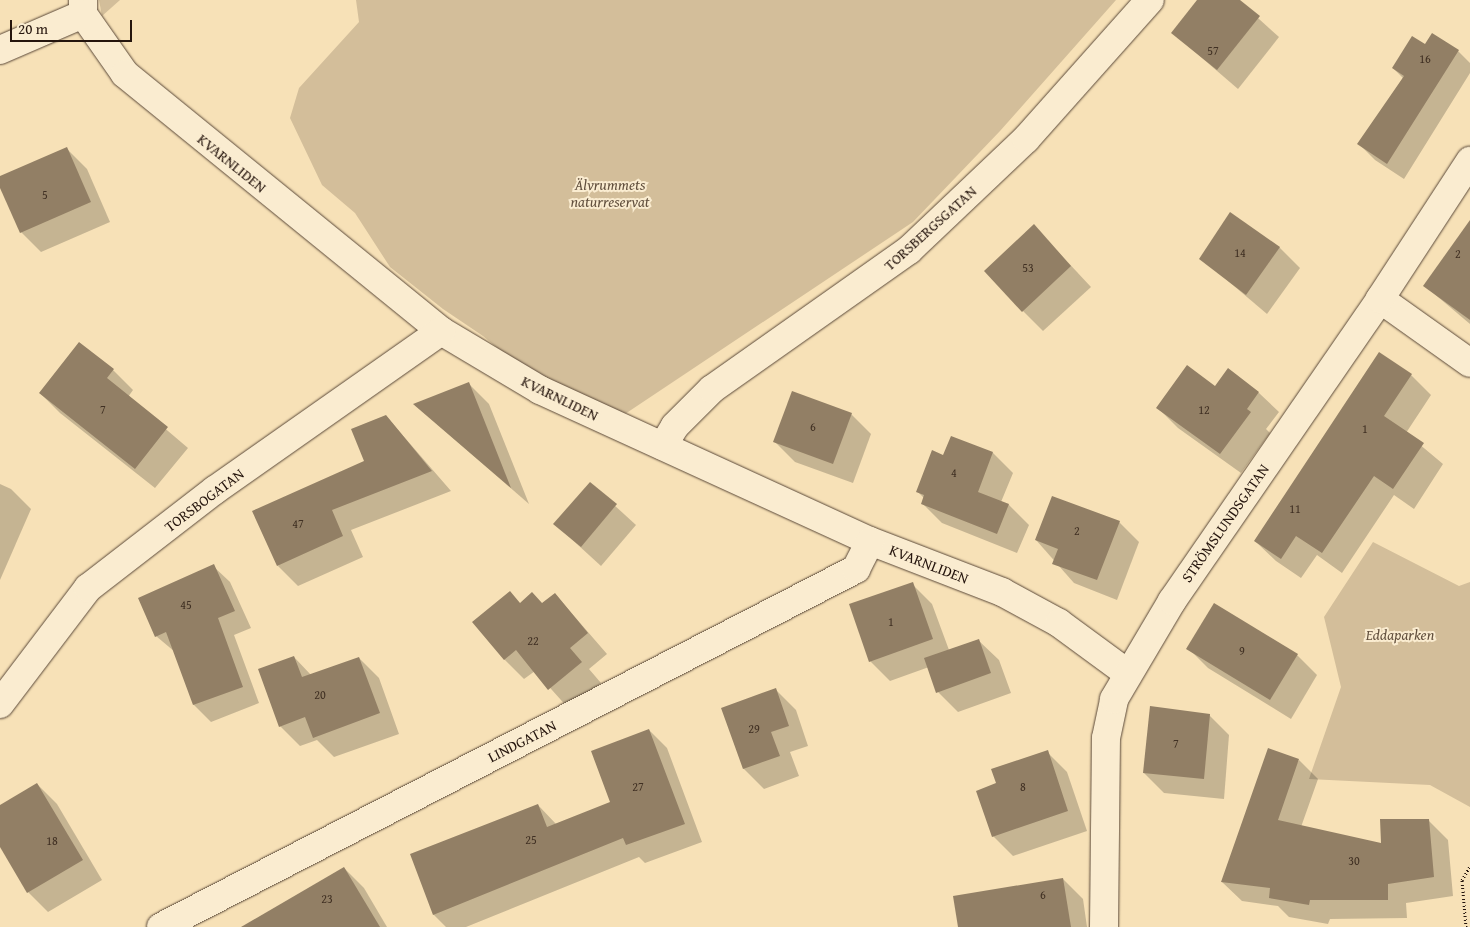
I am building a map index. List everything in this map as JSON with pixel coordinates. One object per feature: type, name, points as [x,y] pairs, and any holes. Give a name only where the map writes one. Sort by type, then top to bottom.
[{"type":"street","name":"TORSBERGSGATAN","points":[[663,446],[675,426],[712,388],[909,250],[1026,139],[1150,0]]},
{"type":"street","name":"KVARNLIDEN","points":[[83,7],[125,74],[441,331],[540,390],[870,541],[1002,592],[1059,623],[1127,673]]},
{"type":"street","points":[[0,50],[83,7]]},
{"type":"street","name":"STRÖMSLUNDSGATAN","points":[[1104,927],[1106,738],[1114,699],[1127,673],[1172,600],[1380,299],[1470,161]]},
{"type":"street","points":[[1380,299],[1470,363]]},
{"type":"street","name":"TORSBOGATAN","points":[[0,704],[88,588],[215,490],[441,331]]},
{"type":"street","name":"LINDGATAN","points":[[161,927],[856,569],[870,541]]},
{"type":"path","points":[[1466,927],[1462,880],[1470,866]]},
{"type":"green space","points":[[99,0],[120,0],[102,16]]},
{"type":"green space","name":"Älvrummets naturreservat","points":[[356,0],[1116,0],[1000,131],[913,222],[619,418],[520,367],[483,336],[443,309],[390,267],[355,213],[322,185],[290,118],[299,88],[359,22]]},
{"type":"green space","name":"Eddaparken","points":[[1373,542],[1459,586],[1470,582],[1470,807],[1430,785],[1309,779],[1341,687],[1324,617]]},
{"type":"building","points":[[1197,0],[1240,0],[1260,16],[1217,70],[1171,33]]},
{"type":"building","points":[[1432,33],[1459,50],[1387,164],[1357,144],[1404,76],[1392,68],[1412,36],[1425,44]]},
{"type":"building","points":[[67,147],[91,202],[20,233],[0,188],[0,176]]},
{"type":"building","points":[[1230,212],[1280,247],[1246,295],[1199,259]]},
{"type":"building","points":[[1470,220],[1470,320],[1423,286]]},
{"type":"building","points":[[1034,224],[1071,266],[1022,312],[984,271]]},
{"type":"building","points":[[79,342],[114,369],[107,378],[168,427],[135,469],[39,393]]},
{"type":"building","points":[[1379,352],[1412,374],[1384,416],[1424,443],[1393,489],[1374,476],[1322,553],[1296,536],[1281,559],[1254,541]]},
{"type":"building","points":[[1187,365],[1215,386],[1228,368],[1259,392],[1247,409],[1251,412],[1220,454],[1156,408]]},
{"type":"building","points":[[469,382],[511,488],[413,404]]},
{"type":"building","points":[[792,391],[852,413],[833,464],[773,442]]},
{"type":"building","points":[[386,415],[432,471],[332,510],[343,536],[277,566],[252,511],[364,461],[351,429]]},
{"type":"building","points":[[951,436],[993,452],[978,492],[1009,504],[997,534],[921,504],[924,495],[916,492],[932,450],[943,455]]},
{"type":"building","points":[[590,482],[617,504],[581,547],[553,524]]},
{"type":"building","points":[[1052,496],[1120,521],[1097,580],[1052,564],[1058,549],[1035,540]]},
{"type":"building","points":[[214,564],[235,611],[218,618],[243,687],[193,705],[166,632],[155,637],[138,598]]},
{"type":"building","points":[[913,582],[933,639],[869,662],[849,604]]},
{"type":"building","points":[[510,591],[520,603],[532,592],[542,603],[555,593],[588,633],[570,648],[582,662],[548,690],[516,650],[504,660],[472,622]]},
{"type":"building","points":[[1214,603],[1298,654],[1270,700],[1186,649]]},
{"type":"building","points":[[979,639],[991,673],[936,693],[924,658]]},
{"type":"building","points":[[294,656],[302,677],[359,657],[380,713],[313,738],[305,717],[279,727],[258,669]]},
{"type":"building","points":[[776,688],[789,726],[771,732],[780,756],[743,769],[721,708]]},
{"type":"building","points":[[1150,706],[1210,714],[1204,779],[1143,773]]},
{"type":"building","points":[[649,729],[685,824],[626,845],[623,838],[433,915],[410,854],[538,804],[547,827],[610,802],[591,751]]},
{"type":"building","points":[[1268,748],[1299,759],[1278,820],[1381,843],[1380,819],[1429,819],[1434,877],[1388,884],[1388,900],[1310,900],[1309,905],[1269,898],[1270,888],[1221,882]]},
{"type":"building","points":[[1048,750],[1068,811],[992,837],[976,791],[996,783],[991,769]]},
{"type":"building","points":[[37,783],[83,860],[27,893],[0,847],[0,805]]},
{"type":"building","points":[[344,867],[380,927],[241,927]]},
{"type":"building","points":[[1063,878],[1071,927],[958,927],[953,896]]}]
